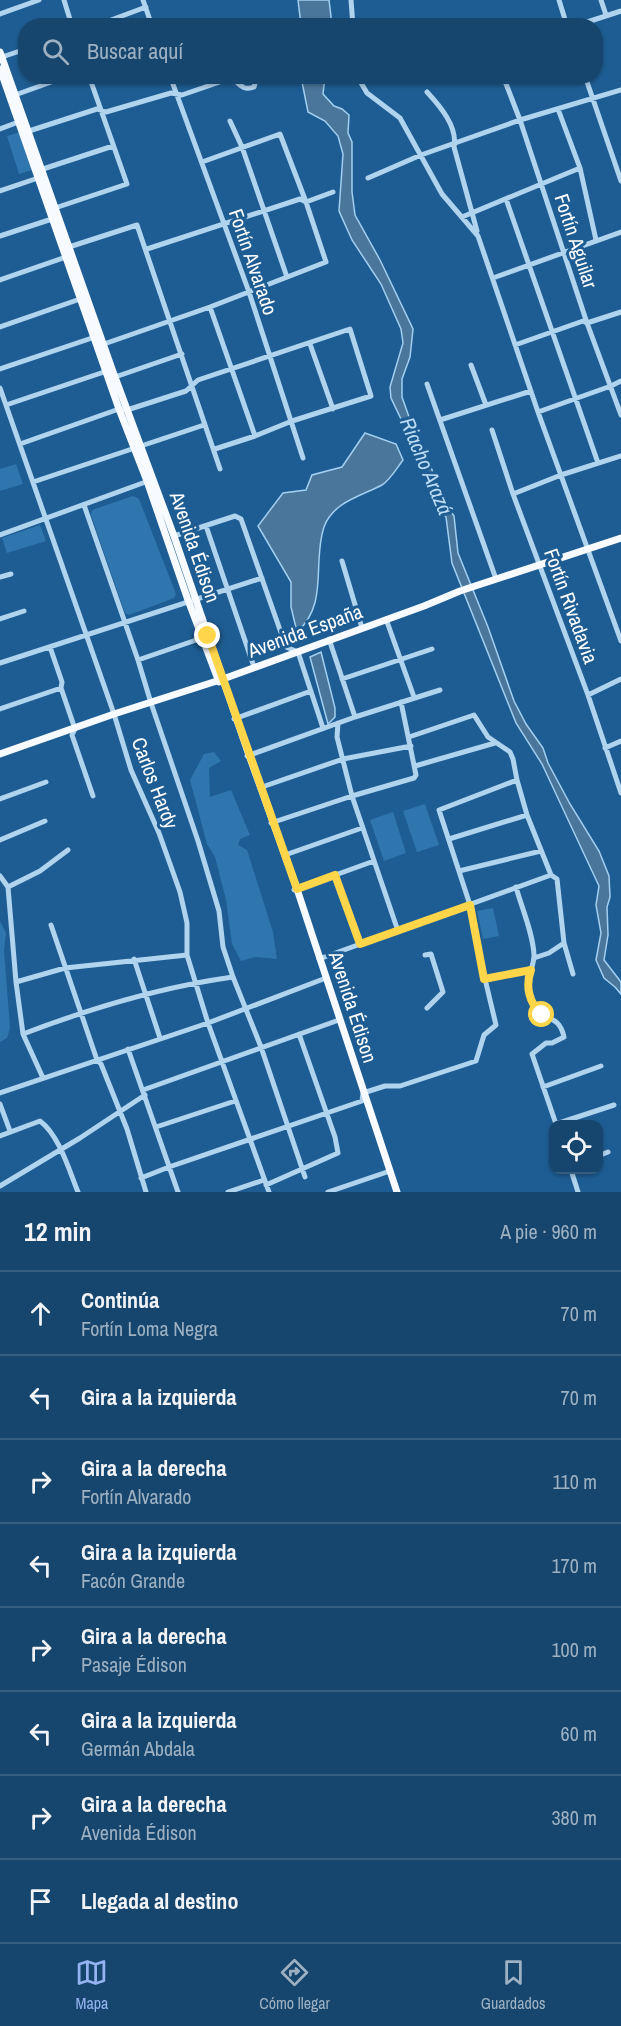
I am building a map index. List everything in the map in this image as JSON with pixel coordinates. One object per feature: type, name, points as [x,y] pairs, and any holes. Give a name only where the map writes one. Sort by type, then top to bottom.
[{"type":"main road","name":"Avenida Édison","points":[[1,55],[2,72],[55,208],[55,218],[69,247],[69,256]]},
{"type":"main road","name":"Avenida Édison","points":[[2,72],[15,95],[22,121],[29,131],[55,218],[111,372]]},
{"type":"main road","name":"Avenida Édison","points":[[97,336],[104,344],[123,410],[296,889]]},
{"type":"main road","name":"Avenida Édison","points":[[150,481],[174,536],[192,599]]},
{"type":"main road","name":"Avenida España","points":[[0,754],[221,680],[474,586],[621,538]]},
{"type":"main road","name":"Avenida Édison","points":[[248,755],[262,787],[272,823],[285,855],[396,1192]]},
{"type":"main road","name":"Avenida Édison","points":[[338,1021],[362,1101],[396,1192]]},
{"type":"street","points":[[0,14],[39,0]]},
{"type":"street","points":[[64,0],[70,18]]},
{"type":"street","points":[[143,0],[149,18]]},
{"type":"street","points":[[351,0],[352,18]]},
{"type":"street","points":[[559,0],[565,18]]},
{"type":"street","points":[[601,0],[606,15]]},
{"type":"street","points":[[116,18],[146,7]]},
{"type":"street","points":[[598,18],[621,11]]},
{"type":"street","points":[[1,55],[18,51]]},
{"type":"street","points":[[15,95],[46,84]]},
{"type":"street","points":[[55,208],[127,184],[92,84]]},
{"type":"street","name":"Fortín Alvarado","points":[[173,84],[249,292],[303,458]]},
{"type":"street","points":[[29,131],[97,109],[106,112],[171,93],[182,95],[216,84]]},
{"type":"street","points":[[240,84],[248,89],[254,87],[255,84]]},
{"type":"street","points":[[362,84],[367,93],[400,118],[442,194],[478,236]]},
{"type":"street","name":"Fortín Aguilar","points":[[506,84],[587,323],[621,415]]},
{"type":"street","points":[[588,84],[618,163],[621,181]]},
{"type":"street","points":[[368,178],[421,155],[520,120],[621,90]]},
{"type":"street","points":[[427,92],[442,108],[455,138],[454,147],[478,236],[538,412],[621,641]]},
{"type":"street","points":[[558,109],[580,168],[596,240]]},
{"type":"street","points":[[0,129],[22,121]]},
{"type":"street","points":[[230,121],[242,147],[287,276]]},
{"type":"street","points":[[104,344],[210,307],[326,262],[280,134],[202,162]]},
{"type":"street","points":[[0,191],[113,146]]},
{"type":"street","points":[[462,217],[580,168]]},
{"type":"street","points":[[147,249],[264,210],[300,199],[306,202],[333,192]]},
{"type":"street","points":[[506,199],[598,464]]},
{"type":"street","points":[[0,236],[55,218]]},
{"type":"street","points":[[69,247],[137,225],[193,384],[220,469]]},
{"type":"street","points":[[493,278],[621,232]]},
{"type":"street","points":[[0,280],[69,256]]},
{"type":"street","points":[[0,327],[84,298]]},
{"type":"street","points":[[210,307],[255,436]]},
{"type":"street","points":[[515,345],[583,321],[587,323],[621,312]]},
{"type":"street","points":[[20,444],[186,391],[198,380],[350,329],[371,396],[215,449]]},
{"type":"street","points":[[0,369],[97,336]]},
{"type":"street","points":[[310,344],[333,409]]},
{"type":"street","points":[[6,405],[111,372],[182,354]]},
{"type":"street","points":[[471,365],[486,405]]},
{"type":"street","points":[[538,412],[621,381]]},
{"type":"street","points":[[427,384],[496,579]]},
{"type":"street","name":"Carlos Hardy","points":[[0,388],[114,714],[131,770],[159,833],[180,892],[188,923],[187,955],[195,982],[235,1101],[269,1192]]},
{"type":"street","points":[[440,420],[531,391]]},
{"type":"street","points":[[33,482],[204,424]]},
{"type":"street","name":"Fortín Rivadavia","points":[[492,430],[513,495],[588,695],[621,793]]},
{"type":"street","points":[[513,495],[561,475],[621,456]]},
{"type":"street","points":[[0,535],[150,481]]},
{"type":"street","points":[[84,505],[198,841],[219,911],[223,947],[243,1005],[261,1047],[305,1177]]},
{"type":"street","points":[[174,536],[235,516],[241,519],[286,647],[298,652],[322,728]]},
{"type":"street","points":[[206,526],[254,667]]},
{"type":"street","points":[[342,561],[362,628]]},
{"type":"street","points":[[0,577],[11,574]]},
{"type":"street","points":[[0,663],[262,578]]},
{"type":"street","points":[[0,620],[24,611]]},
{"type":"street","points":[[387,619],[414,697]]},
{"type":"street","points":[[138,660],[205,637]]},
{"type":"street","points":[[329,639],[355,717]]},
{"type":"street","points":[[50,647],[75,729],[72,735],[93,796]]},
{"type":"street","points":[[342,679],[432,649]]},
{"type":"street","points":[[588,695],[621,680]]},
{"type":"street","points":[[0,709],[61,688]]},
{"type":"street","points":[[248,755],[322,728],[440,690]]},
{"type":"street","points":[[235,719],[311,691]]},
{"type":"street","points":[[272,823],[414,778],[415,766],[401,702]]},
{"type":"street","points":[[409,737],[474,715],[488,737],[510,752],[527,815],[551,875],[557,879],[564,943],[573,975]]},
{"type":"street","points":[[338,723],[337,737],[352,796],[398,931]]},
{"type":"street","points":[[605,748],[621,741]]},
{"type":"street","points":[[415,766],[495,743]]},
{"type":"street","points":[[262,787],[343,759],[411,746]]},
{"type":"street","points":[[141,1178],[362,1101],[363,1093],[385,1086],[400,1086],[476,1061],[484,1035],[496,1025],[484,979],[470,905],[439,810],[517,780]]},
{"type":"street","points":[[0,800],[46,782]]},
{"type":"street","points":[[449,838],[527,815]]},
{"type":"street","points":[[0,840],[45,821]]},
{"type":"street","points":[[285,855],[362,828]]},
{"type":"street","points":[[8,887],[40,871],[68,850]]},
{"type":"street","points":[[459,871],[541,851]]},
{"type":"street","points":[[296,889],[374,861]]},
{"type":"street","points":[[335,875],[360,944]]},
{"type":"street","points":[[319,959],[551,875]]},
{"type":"street","points":[[0,876],[8,887],[23,1034],[42,1078]]},
{"type":"street","points":[[516,887],[532,943],[534,958],[527,982],[534,1008],[542,1015],[554,1018],[563,1030],[564,1036],[552,1043],[546,1043],[532,1054],[555,1120]]},
{"type":"street","points":[[51,925],[96,1060],[101,1064],[127,1129],[146,1192]]},
{"type":"street","points":[[534,958],[549,953],[564,943]]},
{"type":"street","points":[[426,955],[431,954],[443,992],[427,1008]]},
{"type":"street","points":[[16,982],[65,968],[187,955]]},
{"type":"street","points":[[134,959],[160,1038]]},
{"type":"street","points":[[484,979],[531,970]]},
{"type":"street","points":[[23,1034],[81,1012],[195,982],[233,977]]},
{"type":"street","points":[[0,1093],[128,1048],[208,1023],[324,979]]},
{"type":"street","points":[[0,1186],[119,1113],[144,1092],[222,1060],[338,1021]]},
{"type":"street","points":[[228,1192],[265,1183],[338,1153],[335,1137],[299,1034]]},
{"type":"street","points":[[128,1048],[178,1192]]},
{"type":"street","points":[[543,1087],[601,1066]]},
{"type":"street","points":[[156,1127],[235,1101]]},
{"type":"street","points":[[0,1104],[10,1131]]},
{"type":"street","points":[[568,1120],[614,1105]]},
{"type":"street","points":[[0,1136],[40,1121],[59,1145],[78,1192]]},
{"type":"street","points":[[603,1154],[608,1152]]},
{"type":"street","points":[[328,1192],[341,1190],[387,1172]]},
{"type":"street","points":[[572,1174],[578,1192]]},
{"type":"shaded area","points":[[20,132],[32,170],[19,174],[7,136]]},
{"type":"shaded area","points":[[16,464],[23,484],[0,491],[0,469]]},
{"type":"shaded area","points":[[133,496],[139,499],[176,594],[174,598],[129,615],[125,613],[91,515],[92,510]]},
{"type":"shaded area","points":[[40,525],[46,541],[7,553],[2,538]]},
{"type":"shaded area","points":[[214,752],[221,761],[209,768],[210,797],[231,790],[250,835],[240,839],[238,845],[247,850],[273,932],[277,959],[255,957],[241,961],[232,944],[226,900],[215,857],[207,844],[190,780],[204,754]]},
{"type":"shaded area","points":[[425,804],[439,845],[417,852],[403,811]]},
{"type":"shaded area","points":[[393,812],[406,853],[384,861],[370,820]]},
{"type":"shaded area","points":[[493,908],[499,936],[483,939],[477,911]]},
{"type":"shaded area","points":[[0,921],[6,933],[4,951],[10,1028],[7,1038],[0,1042]]},
{"type":"water","points":[[298,0],[329,0],[331,18],[300,18]]},
{"type":"water","name":"Riacho Arazá","points":[[302,84],[324,84],[323,94],[334,106],[349,115],[348,133],[352,142],[352,192],[355,215],[380,260],[413,329],[410,357],[402,379],[402,397],[441,496],[454,516],[458,553],[488,627],[514,701],[526,724],[543,748],[548,763],[570,804],[599,851],[609,876],[608,935],[604,960],[621,982],[621,994],[604,978],[596,960],[601,933],[596,905],[599,886],[542,764],[516,723],[452,563],[446,517],[437,504],[423,465],[391,398],[390,387],[403,343],[401,329],[381,284],[352,240],[339,211],[343,154],[338,136],[325,121],[308,112]]},
{"type":"water","points":[[365,433],[396,444],[403,460],[385,483],[348,501],[328,518],[321,541],[318,582],[313,609],[307,621],[297,632],[291,607],[291,582],[258,526],[283,493],[306,490],[312,475],[342,467]]},
{"type":"water","points":[[321,652],[335,708],[335,717],[328,724],[310,657]]},
{"type":"route","points":[[208,636],[297,889],[335,875],[360,944],[470,905],[484,979],[531,970],[527,982],[529,991],[534,1008],[542,1015]]}]
